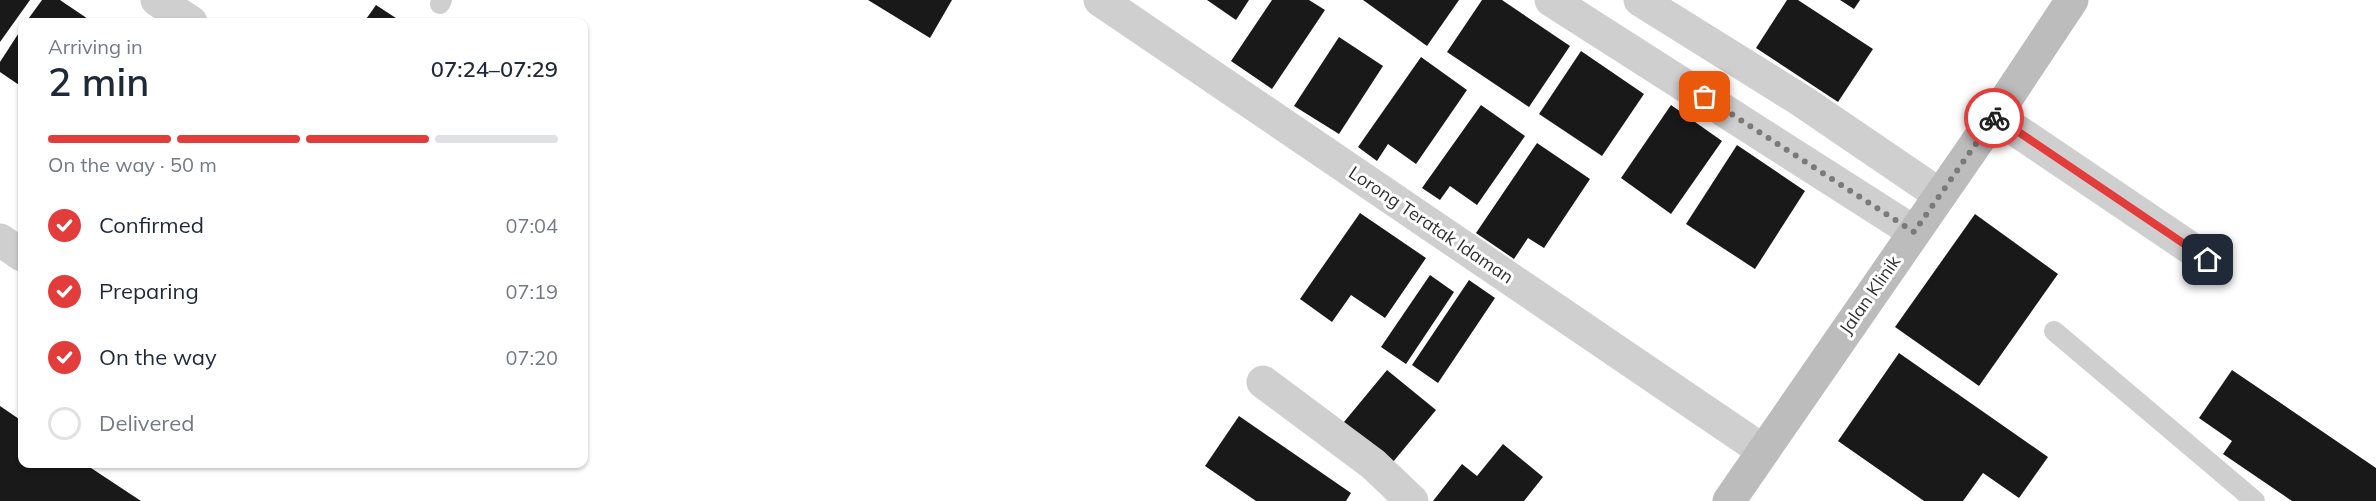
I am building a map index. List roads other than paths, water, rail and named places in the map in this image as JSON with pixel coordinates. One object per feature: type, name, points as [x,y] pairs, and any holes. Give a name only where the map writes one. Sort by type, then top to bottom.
[{"type":"street","points":[[157,0],[185,18]]},
{"type":"street","name":"Lorong Teratak Idaman","points":[[1100,0],[1762,450]]},
{"type":"street","points":[[1551,0],[1914,232]]},
{"type":"street","points":[[1640,0],[1802,101],[1940,195]]},
{"type":"street","name":"Jalan Klinik","points":[[1729,501],[1762,450],[1995,116],[2072,0]]},
{"type":"street","points":[[1995,116],[2208,260]]},
{"type":"street","points":[[0,240],[18,252]]},
{"type":"street","points":[[1263,382],[1373,464],[1412,501]]},
{"type":"lane","points":[[2054,331],[2255,501]]}]
